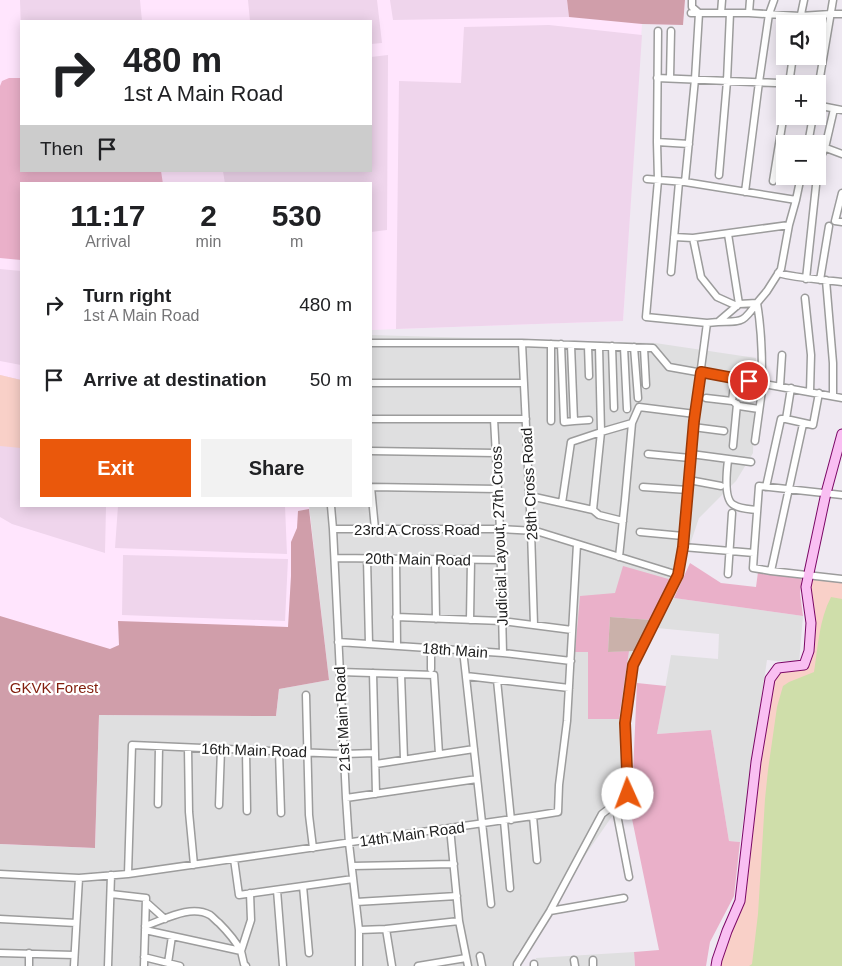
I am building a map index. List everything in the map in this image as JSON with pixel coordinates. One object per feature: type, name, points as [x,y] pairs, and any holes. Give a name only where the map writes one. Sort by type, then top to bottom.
[{"type":"street","points":[[692,0],[692,7],[699,13]]},
{"type":"street","points":[[721,13],[722,0]]},
{"type":"street","points":[[749,13],[750,0]]},
{"type":"street","points":[[745,192],[769,14],[774,0]]},
{"type":"street","points":[[800,15],[804,0]]},
{"type":"street","points":[[820,75],[833,0]]},
{"type":"street","points":[[691,13],[784,15]]},
{"type":"street","points":[[671,272],[674,237],[689,144],[696,80],[699,13]]},
{"type":"street","points":[[719,175],[727,81],[730,13]]},
{"type":"street","points":[[816,15],[842,14]]},
{"type":"street","points":[[658,31],[658,180],[646,316],[707,324],[738,322],[742,320],[767,291],[781,269],[799,185]]},
{"type":"street","points":[[670,78],[671,31]]},
{"type":"street","points":[[657,78],[776,83]]},
{"type":"street","points":[[826,107],[842,110]]},
{"type":"street","points":[[826,144],[834,109]]},
{"type":"street","points":[[773,181],[782,125]]},
{"type":"street","points":[[657,142],[689,144]]},
{"type":"street","points":[[826,148],[842,154]]},
{"type":"street","points":[[647,179],[682,182],[796,200]]},
{"type":"street","points":[[806,279],[816,185]]},
{"type":"street","points":[[842,193],[836,221],[842,222]]},
{"type":"street","points":[[674,237],[693,238],[789,225]]},
{"type":"street","points":[[829,226],[823,280],[833,363],[833,396]]},
{"type":"street","points":[[728,234],[738,305]]},
{"type":"street","points":[[693,238],[702,277],[717,297],[738,305],[756,303]]},
{"type":"street","points":[[778,273],[791,277],[842,282]]},
{"type":"street","points":[[805,298],[811,355],[810,392]]},
{"type":"street","points":[[756,303],[762,344],[762,372]]},
{"type":"street","points":[[718,322],[738,305]]},
{"type":"street","points":[[518,966],[517,964],[550,911],[602,814],[628,794],[625,723],[633,665],[678,575],[683,547],[693,427],[707,324]]},
{"type":"street","points":[[372,342],[522,343],[653,348],[669,367],[842,398]]},
{"type":"street","name":"28th Cross Road","points":[[522,343],[534,625]]},
{"type":"street","points":[[551,344],[551,421]]},
{"type":"street","points":[[561,344],[564,422],[589,420]]},
{"type":"street","points":[[571,345],[574,421]]},
{"type":"street","points":[[588,346],[589,376]]},
{"type":"street","points":[[593,510],[601,432],[600,346]]},
{"type":"street","points":[[612,346],[614,408]]},
{"type":"street","points":[[624,347],[627,409]]},
{"type":"street","points":[[634,347],[638,398]]},
{"type":"street","points":[[644,348],[646,386]]},
{"type":"street","points":[[780,386],[782,355]]},
{"type":"street","points":[[734,446],[735,378]]},
{"type":"street","points":[[372,383],[524,383]]},
{"type":"street","points":[[755,441],[763,383]]},
{"type":"street","points":[[786,419],[791,388]]},
{"type":"street","points":[[766,487],[782,419],[813,425],[819,393]]},
{"type":"street","points":[[706,398],[735,402],[740,406],[759,409]]},
{"type":"street","points":[[619,556],[632,422],[639,407],[695,414]]},
{"type":"street","points":[[372,419],[526,419]]},
{"type":"street","name":"Judicial Layout, 27th Cross","points":[[494,419],[500,529],[503,653]]},
{"type":"street","points":[[562,503],[571,442],[632,422]]},
{"type":"street","points":[[771,571],[803,424]]},
{"type":"street","points":[[693,427],[724,431]]},
{"type":"street","points":[[716,966],[727,931],[740,901],[756,762],[770,679],[778,668],[804,665],[809,651],[811,624],[806,587],[826,493],[842,434]]},
{"type":"street","points":[[372,451],[496,453]]},
{"type":"street","points":[[648,454],[751,462]]},
{"type":"street","points":[[728,460],[726,473],[730,504],[757,510]]},
{"type":"street","points":[[688,480],[721,486]]},
{"type":"street","points":[[842,496],[758,486],[753,568],[842,579]]},
{"type":"street","points":[[372,487],[498,489]]},
{"type":"street","points":[[643,487],[688,490]]},
{"type":"street","points":[[530,496],[593,510],[599,516],[623,521]]},
{"type":"street","points":[[372,498],[375,529]]},
{"type":"street","name":"21st Main Road","points":[[331,507],[346,798],[359,930],[359,966]]},
{"type":"street","points":[[728,574],[732,512]]},
{"type":"street","name":"23rd A Cross Road","points":[[333,529],[531,530],[678,575]]},
{"type":"street","points":[[640,532],[683,536]]},
{"type":"street","name":"14th Main Road","points":[[0,874],[80,878],[111,876],[558,812],[567,721],[577,544]]},
{"type":"street","points":[[683,547],[754,552]]},
{"type":"street","name":"20th Main Road","points":[[334,558],[501,560]]},
{"type":"street","points":[[367,558],[369,644]]},
{"type":"street","points":[[396,559],[396,646]]},
{"type":"street","points":[[435,559],[436,619]]},
{"type":"street","points":[[470,620],[471,560]]},
{"type":"street","points":[[396,617],[502,621],[572,630]]},
{"type":"street","name":"18th Main","points":[[338,642],[503,653],[571,661]]},
{"type":"street","points":[[432,648],[439,754]]},
{"type":"street","points":[[463,650],[491,904]]},
{"type":"street","points":[[340,672],[401,674],[433,672]]},
{"type":"street","points":[[373,673],[376,794]]},
{"type":"street","points":[[401,674],[404,760]]},
{"type":"street","points":[[466,676],[569,688]]},
{"type":"street","points":[[496,680],[511,820]]},
{"type":"street","points":[[306,695],[309,815],[313,848]]},
{"type":"street","name":"16th Main Road","points":[[128,874],[132,746],[344,754],[375,753]]},
{"type":"street","points":[[158,804],[159,747]]},
{"type":"street","points":[[188,748],[188,812],[194,865]]},
{"type":"street","points":[[219,805],[221,749]]},
{"type":"street","points":[[376,764],[474,749]]},
{"type":"street","points":[[246,750],[247,811]]},
{"type":"street","points":[[279,751],[281,813]]},
{"type":"street","points":[[346,798],[477,780]]},
{"type":"street","points":[[614,804],[629,877]]},
{"type":"street","points":[[533,816],[537,860]]},
{"type":"street","points":[[504,821],[510,888]]},
{"type":"street","points":[[450,828],[459,921],[468,966]]},
{"type":"street","points":[[234,859],[239,895],[353,879]]},
{"type":"street","points":[[352,866],[454,864]]},
{"type":"street","points":[[108,966],[111,876]]},
{"type":"street","points":[[74,966],[80,878]]},
{"type":"street","points":[[303,886],[309,953]]},
{"type":"street","points":[[277,890],[283,966]]},
{"type":"street","points":[[241,951],[251,920],[250,893]]},
{"type":"street","points":[[110,894],[146,898],[146,902],[165,919]]},
{"type":"street","points":[[356,902],[457,896]]},
{"type":"street","points":[[550,911],[624,898]]},
{"type":"street","points":[[144,966],[146,902]]},
{"type":"street","points":[[145,928],[183,912],[197,911],[208,915],[234,938],[246,966]]},
{"type":"street","points":[[0,919],[76,923]]},
{"type":"street","points":[[359,930],[459,921]]},
{"type":"street","points":[[145,928],[241,951]]},
{"type":"street","points":[[386,929],[392,966]]},
{"type":"street","points":[[168,964],[172,936]]},
{"type":"street","points":[[0,952],[74,955]]},
{"type":"street","points":[[29,953],[29,966]]},
{"type":"street","points":[[480,956],[482,966]]},
{"type":"street","points":[[144,957],[180,966]]},
{"type":"street","points":[[418,966],[466,958]]},
{"type":"shaded area","points":[[0,0],[685,0],[683,25],[642,24],[623,321],[372,330],[372,182],[20,182],[20,507],[309,507],[329,680],[279,689],[276,716],[99,715],[95,848],[0,844]]},
{"type":"shaded area","points":[[20,0],[140,0],[142,20],[21,20]]},
{"type":"shaded area","points":[[248,0],[377,0],[382,43],[372,44],[372,20],[250,20]]},
{"type":"shaded area","points":[[390,0],[567,0],[569,17],[393,20]]},
{"type":"shaded area","points":[[549,25],[642,35],[623,321],[396,329],[399,81],[461,83],[464,27]]},
{"type":"shaded area","points":[[388,55],[387,230],[372,232],[372,182],[225,182],[223,172],[372,172],[372,57]]},
{"type":"shaded area","points":[[9,78],[20,78],[20,172],[161,172],[163,182],[20,182],[20,260],[0,258],[0,86],[2,81]]},
{"type":"shaded area","points":[[0,269],[20,271],[20,365],[0,361]]},
{"type":"shaded area","points":[[372,335],[655,343],[756,358],[753,453],[736,481],[699,518],[672,598],[635,665],[624,799],[517,954],[517,966],[0,966],[0,844],[95,848],[99,715],[276,716],[309,507],[372,507]]},
{"type":"shaded area","points":[[0,375],[20,380],[20,507],[106,507],[105,553],[12,524],[0,517]]},
{"type":"shaded area","points":[[0,375],[20,380],[20,448],[0,446]]},
{"type":"shaded area","points":[[118,507],[285,507],[287,554],[115,548]]},
{"type":"shaded area","points":[[123,555],[288,559],[285,621],[122,615]]},
{"type":"shaded area","points":[[690,563],[721,583],[756,587],[758,572],[802,577],[800,593],[803,616],[674,598]]},
{"type":"shaded area","points":[[623,566],[672,580],[651,620],[610,617],[608,652],[629,651],[619,719],[588,719],[588,652],[575,652],[580,596],[615,593]]},
{"type":"shaded area","points":[[811,579],[842,581],[842,966],[720,966],[722,955],[744,897],[756,795],[774,680],[779,671],[807,667]]},
{"type":"shaded area","points":[[831,597],[842,599],[842,966],[749,966],[752,964],[758,914],[765,799],[777,707],[783,686],[814,672],[821,624]]},
{"type":"shaded area","points":[[674,598],[803,616],[799,663],[767,660],[740,842],[729,841],[711,730],[657,734],[671,655],[718,659],[719,634],[657,628]]},
{"type":"shaded area","points":[[610,617],[651,620],[634,651],[608,652]]},
{"type":"shaded area","points":[[637,683],[666,686],[657,734],[711,730],[729,841],[740,842],[734,896],[710,942],[706,966],[635,966],[634,952],[659,950],[631,814],[642,811],[632,796]]},
{"type":"shaded area","points":[[634,952],[635,966],[537,966],[536,958]]},
{"type":"green space","points":[[567,0],[685,0],[683,25],[642,24],[569,17]]},
{"type":"green space","name":"GKVK Forest","points":[[309,509],[329,680],[279,689],[276,716],[99,715],[95,848],[0,844],[0,616],[110,649],[119,645],[118,621],[288,627],[291,542],[297,528],[298,511]]},
{"type":"route","points":[[628,794],[625,723],[633,665],[678,575],[683,547],[694,421],[701,372],[749,381]]}]
